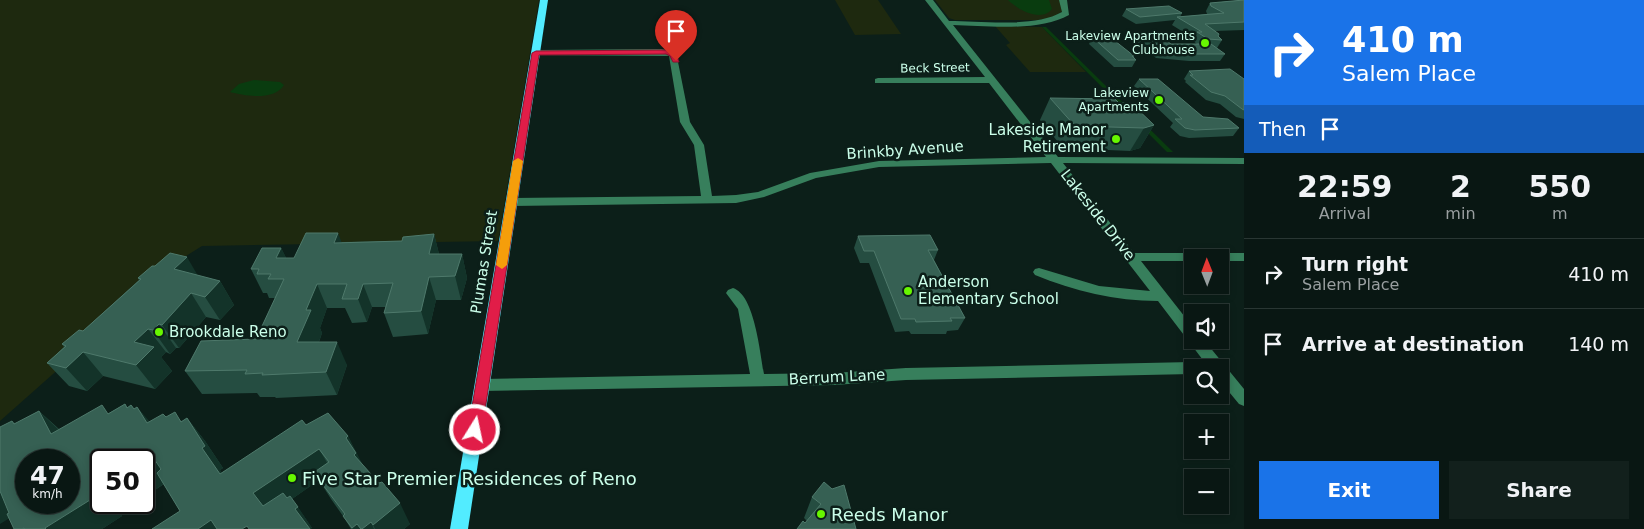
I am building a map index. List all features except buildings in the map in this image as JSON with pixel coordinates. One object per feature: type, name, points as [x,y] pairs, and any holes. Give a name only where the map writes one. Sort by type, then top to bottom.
[{"type":"main road","name":"Plumas Street","points":[[459,529],[544,0]]},
{"type":"street","name":"Lakeside Drive","points":[[929,0],[1184,325]]},
{"type":"street","points":[[947,23],[1050,21],[1061,18],[1066,13],[1064,0]]},
{"type":"street","points":[[536,53],[662,52],[676,56],[685,122],[699,146],[706,200]]},
{"type":"street","name":"Beck Street","points":[[878,81],[992,80]]},
{"type":"street","name":"Brinkby Avenue","points":[[512,202],[706,200],[749,197],[814,175],[880,164],[1055,160],[1244,161]]},
{"type":"street","points":[[1130,256],[1244,257]]},
{"type":"street","points":[[1039,272],[1077,286],[1115,295],[1162,296]]},
{"type":"street","points":[[733,293],[744,308],[758,380]]},
{"type":"street","points":[[1203,349],[1211,359]]},
{"type":"street","name":"Berrum Lane","points":[[482,385],[834,379],[906,374],[1184,368]]},
{"type":"street","points":[[1229,381],[1244,400]]},
{"type":"shaded area","points":[[0,0],[539,0],[498,241],[202,246],[186,256],[0,421]]},
{"type":"shaded area","points":[[835,0],[878,0],[901,34],[855,35]]},
{"type":"shaded area","points":[[935,0],[1060,0],[1063,11],[1050,19],[955,20],[949,18]]},
{"type":"shaded area","points":[[1008,0],[1049,0],[1052,9],[1042,15],[1036,15],[1017,7]]},
{"type":"shaded area","points":[[995,26],[1042,27],[1086,72],[1030,72],[1006,45],[1010,43]]},
{"type":"shaded area","points":[[1042,27],[1046,27],[1173,152],[1167,152]]},
{"type":"shaded area","points":[[254,80],[280,82],[284,85],[273,93],[259,96],[230,92],[239,84]]},
{"type":"slow traffic","points":[[502,265],[518,161]]},
{"type":"place","name":"Lakeview Apartments Clubhouse","points":[[1205,43]]},
{"type":"place","name":"Lakeview Apartments","points":[[1159,100]]},
{"type":"place","name":"Lakeside Manor Retirement","points":[[1116,139]]},
{"type":"place","name":"Anderson Elementary School","points":[[908,291]]},
{"type":"place","name":"Brookdale Reno","points":[[159,332]]},
{"type":"place","name":"Five Star Premier Residences of Reno","points":[[292,478]]},
{"type":"place","name":"Reeds Manor","points":[[821,514]]},
{"type":"route","points":[[475,430],[536,53],[666,52],[676,56],[676,61]]}]
